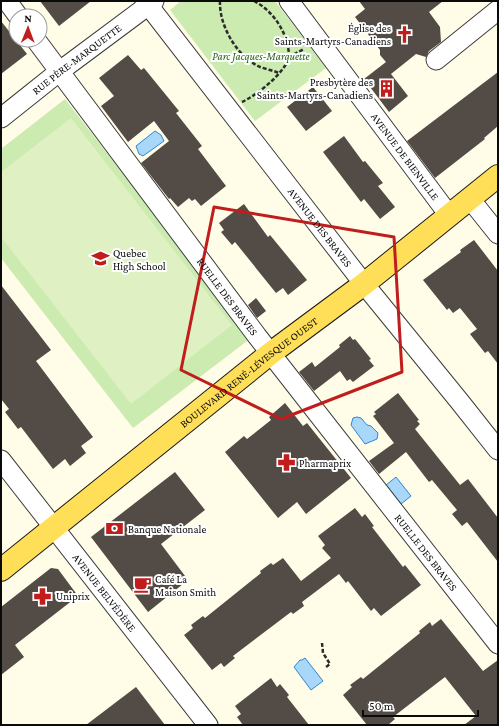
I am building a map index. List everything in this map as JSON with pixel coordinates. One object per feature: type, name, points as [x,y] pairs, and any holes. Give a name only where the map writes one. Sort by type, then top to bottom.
[{"type":"main road","name":"BOULEVARD RENÉ-LÉVESQUE OUEST","points":[[1,570],[271,353],[364,284],[498,176]]},
{"type":"street","name":"AVENUE DE BIENVILLE","points":[[289,1],[449,215]]},
{"type":"street","name":"RUE PÈRE-MARQUETTE","points":[[1,118],[149,2]]},
{"type":"street","name":"AVENUE DES BRAVES","points":[[149,2],[227,108],[364,284],[498,450]]},
{"type":"street","points":[[436,60],[498,10]]},
{"type":"street","name":"RUELLE DES BRAVES","points":[[42,48],[271,353],[498,644]]},
{"type":"street","points":[[470,199],[498,234]]},
{"type":"street","name":"AVENUE BELVÉDÈRE","points":[[1,460],[208,725]]},
{"type":"path","points":[[220,1],[224,26],[231,40],[245,57],[258,66],[279,73]]},
{"type":"path","points":[[227,108],[251,98],[268,84],[288,63],[289,57],[286,37],[279,25],[259,4],[254,1]]},
{"type":"path","points":[[289,57],[318,40]]},
{"type":"path","points":[[322,643],[323,653],[330,664],[326,667]]},
{"type":"highlighted area","points":[[214,207],[394,237],[402,372],[281,419],[181,370]]},
{"type":"green space","name":"Parc Jacques-Marquette","points":[[181,1],[275,1],[326,68],[255,121],[170,10]]},
{"type":"green space","points":[[65,99],[251,338],[133,428],[1,258],[1,149]]},
{"type":"green space","points":[[71,118],[232,325],[131,404],[1,237],[1,172]]},
{"type":"water","points":[[155,131],[161,135],[164,141],[143,156],[139,154],[136,146]]},
{"type":"water","points":[[353,418],[361,418],[367,425],[371,426],[378,433],[377,439],[365,444],[351,425]]},
{"type":"water","points":[[396,477],[411,496],[401,504],[386,485]]},
{"type":"water","points":[[305,658],[323,681],[311,690],[294,667],[300,660]]},
{"type":"building","points":[[40,1],[91,1],[59,26],[48,12],[48,8],[45,8]]},
{"type":"building","name":"Église des Saints-Martyrs-Canadiens","points":[[359,1],[443,1],[429,12],[440,27],[441,42],[429,51],[426,57],[416,54],[391,74],[408,96],[389,112],[364,79],[386,62],[380,55],[380,50],[355,17],[365,9]]},
{"type":"building","points":[[1,21],[8,30],[8,48],[22,48],[27,54],[1,74]]},
{"type":"building","points":[[128,55],[141,70],[144,68],[179,111],[176,113],[202,146],[198,149],[226,186],[201,206],[195,199],[192,201],[189,198],[178,207],[170,198],[169,199],[141,163],[169,141],[154,121],[128,142],[101,106],[114,96],[99,78]]},
{"type":"building","points":[[498,72],[498,126],[484,138],[485,139],[435,178],[407,141]]},
{"type":"building","points":[[313,87],[332,111],[306,131],[287,107]]},
{"type":"building","points":[[344,136],[363,162],[365,161],[383,183],[378,186],[395,207],[380,219],[364,199],[361,202],[323,152]]},
{"type":"building","points":[[244,204],[268,237],[270,235],[307,280],[288,295],[283,288],[276,293],[235,242],[232,245],[221,232],[224,230],[219,223]]},
{"type":"building","points":[[474,240],[498,271],[498,364],[488,351],[485,353],[470,334],[477,329],[460,308],[453,313],[449,308],[447,310],[423,280],[461,252],[460,250]]},
{"type":"building","points":[[1,285],[51,350],[36,361],[93,437],[81,446],[86,453],[70,466],[65,459],[53,469],[21,427],[18,429],[5,412],[9,409],[1,399]]},
{"type":"building","points":[[256,298],[266,311],[257,318],[248,305]]},
{"type":"building","points":[[350,336],[353,340],[355,339],[371,359],[369,360],[374,366],[353,382],[350,379],[347,381],[340,371],[314,391],[299,372],[312,362],[315,367],[340,347],[339,345]]},
{"type":"building","points":[[398,393],[419,420],[417,421],[420,424],[415,429],[460,485],[468,479],[498,518],[498,562],[467,522],[462,526],[452,514],[457,510],[432,480],[429,482],[406,452],[379,474],[369,461],[394,443],[373,416],[376,414],[374,412]]},
{"type":"building","name":"Pharmaprix","points":[[285,403],[303,426],[307,423],[351,478],[306,514],[297,502],[278,518],[225,452],[244,436],[247,439],[271,420],[269,417]]},
{"type":"building","points":[[175,472],[205,510],[161,544],[188,580],[148,612],[91,537]]},
{"type":"building","points":[[355,508],[362,517],[365,514],[374,526],[372,527],[403,567],[405,565],[421,585],[381,616],[374,608],[371,611],[348,581],[346,583],[339,574],[302,602],[304,606],[293,614],[291,612],[233,656],[235,658],[224,667],[221,663],[212,670],[184,635],[193,628],[191,625],[203,616],[205,618],[261,573],[260,571],[271,563],[273,565],[283,558],[301,581],[331,558],[322,548],[325,545],[318,536]]},
{"type":"building","points":[[51,568],[58,569],[78,596],[15,645],[24,657],[1,675],[1,607]]},
{"type":"building","points":[[441,619],[483,671],[498,660],[498,725],[464,725],[476,716],[445,677],[393,717],[395,719],[388,725],[367,725],[343,695],[352,687],[350,685],[361,677],[363,679],[420,633],[419,631],[430,622],[432,626]]},
{"type":"building","points":[[271,678],[277,687],[280,684],[289,695],[287,697],[309,725],[243,725],[237,717],[241,714],[235,706]]},
{"type":"building","points":[[136,687],[165,725],[86,725]]},
{"type":"place","name":"Église des Saints-Martyrs-Canadiens","points":[[404,34]]},
{"type":"place","name":"Presbytère des Saints-Martyrs-Canadiens","points":[[386,88]]},
{"type":"place","name":"Quebec High School","points":[[100,259]]},
{"type":"place","name":"Pharmaprix","points":[[286,463]]},
{"type":"place","name":"Banque Nationale","points":[[115,529]]},
{"type":"place","name":"Café La Maison Smith","points":[[142,585]]},
{"type":"place","name":"Uniprix","points":[[43,596]]}]
